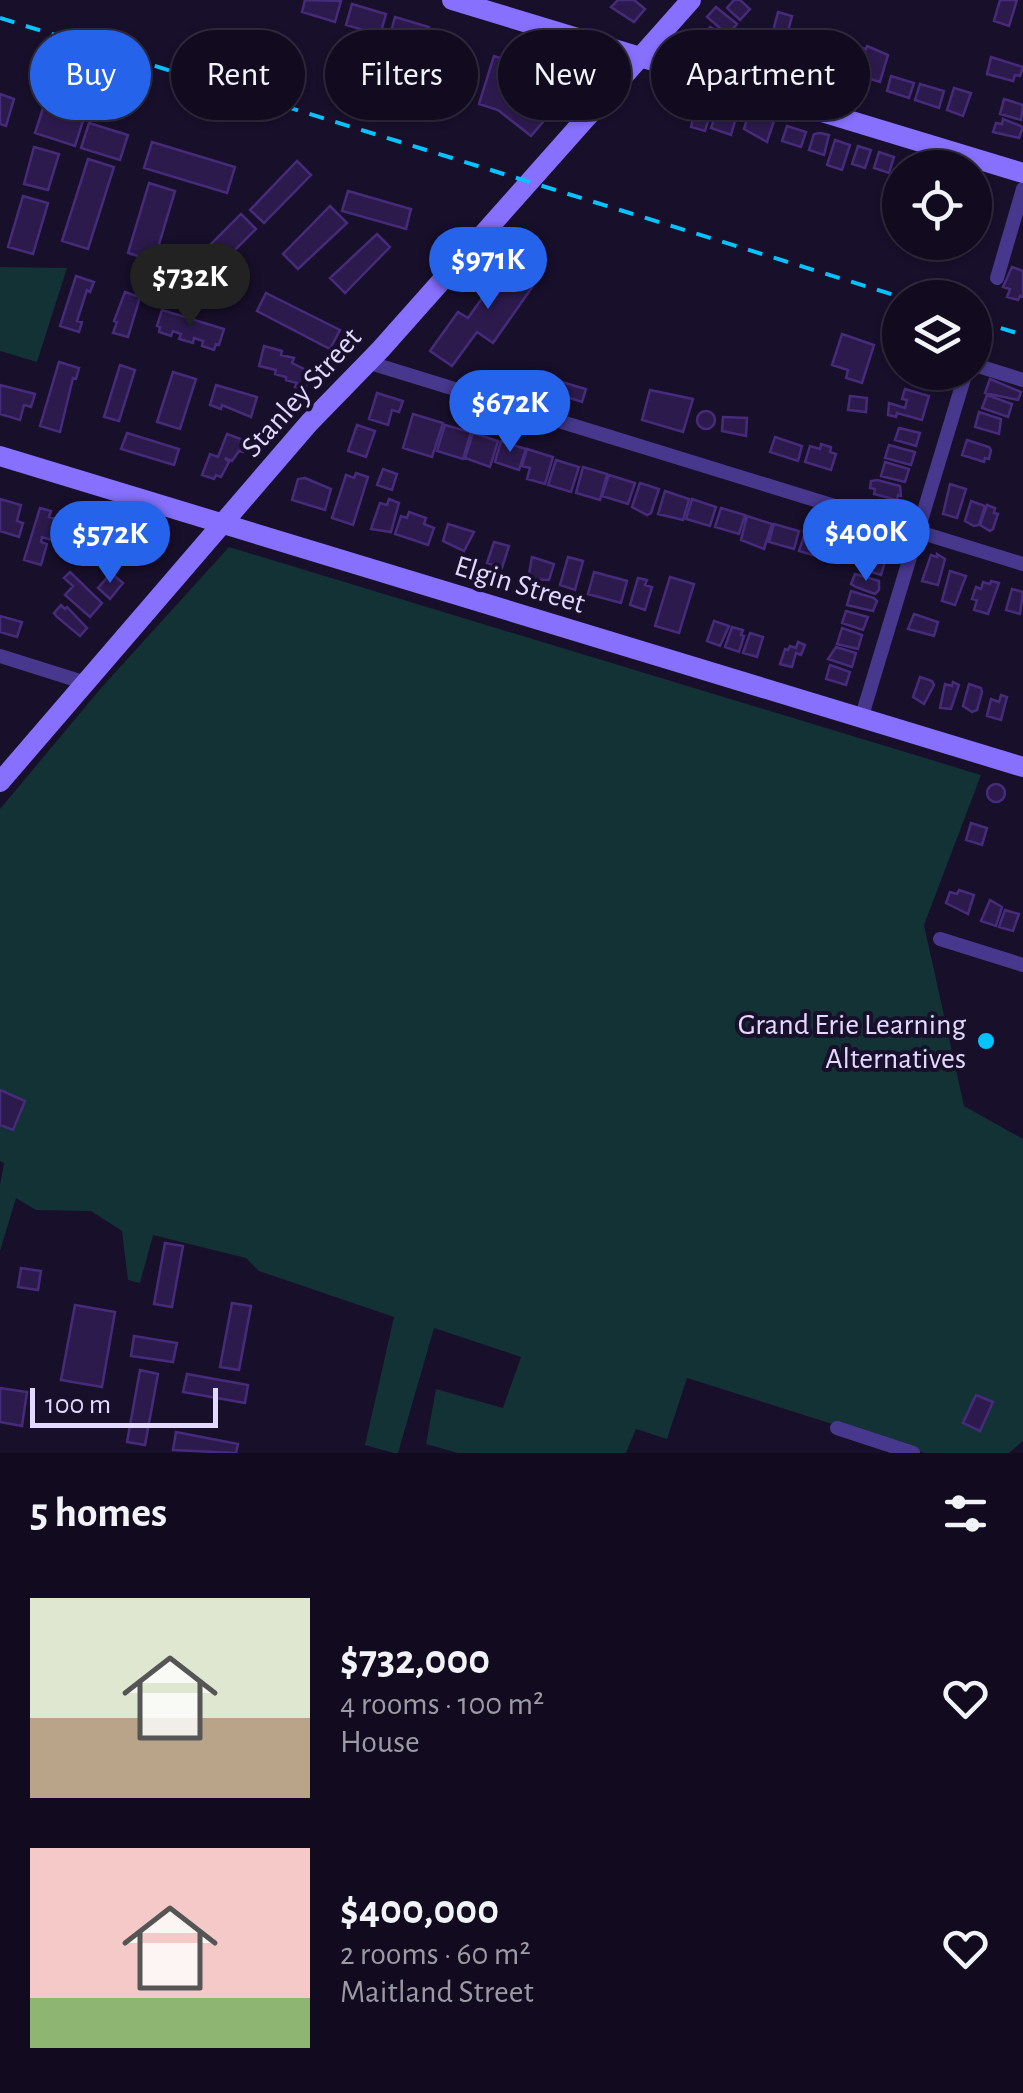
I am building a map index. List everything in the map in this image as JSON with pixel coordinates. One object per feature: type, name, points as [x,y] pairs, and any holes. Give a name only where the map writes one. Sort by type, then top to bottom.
[{"type":"street","points":[[452,0],[1023,174]]},
{"type":"street","name":"Stanley Street","points":[[0,782],[309,423],[690,0]]},
{"type":"street","points":[[997,278],[1023,189]]},
{"type":"street","points":[[367,362],[1023,564]]},
{"type":"street","points":[[992,371],[1023,380]]},
{"type":"street","points":[[861,719],[961,390]]},
{"type":"street","name":"Elgin Street","points":[[0,456],[1023,767]]},
{"type":"street","points":[[0,656],[86,683]]},
{"type":"street","points":[[940,939],[1023,964]]},
{"type":"street","points":[[836,1428],[913,1453]]},
{"type":"green space","points":[[0,267],[67,268],[37,362],[0,351]]},
{"type":"green space","points":[[229,547],[981,775],[924,925],[964,1106],[1023,1139],[1023,1441],[1009,1453],[924,1453],[687,1378],[667,1439],[636,1429],[626,1453],[458,1453],[426,1444],[436,1389],[503,1408],[521,1357],[434,1328],[398,1453],[394,1453],[365,1445],[394,1317],[259,1271],[246,1258],[153,1235],[140,1283],[128,1280],[122,1231],[91,1211],[36,1210],[16,1198],[0,1251],[4,1163],[0,1161],[0,809],[102,687]]},
{"type":"building","points":[[305,0],[341,1],[335,22],[302,12]]},
{"type":"building","points":[[618,0],[634,0],[645,9],[634,22],[611,7]]},
{"type":"building","points":[[734,0],[750,9],[740,20],[727,8]]},
{"type":"building","points":[[1000,0],[1017,0],[1009,26],[994,21]]},
{"type":"building","points":[[352,4],[386,14],[381,30],[346,25]]},
{"type":"building","points":[[716,7],[737,24],[732,30],[722,30],[707,17]]},
{"type":"building","points":[[778,12],[792,16],[788,30],[773,30]]},
{"type":"building","points":[[395,17],[429,27],[428,30],[391,30]]},
{"type":"building","points":[[870,47],[888,55],[880,82],[870,79]]},
{"type":"building","points":[[494,56],[498,57],[498,110],[479,104]]},
{"type":"building","points":[[991,57],[1023,67],[1020,76],[1015,75],[1013,81],[987,74]]},
{"type":"building","points":[[891,76],[914,83],[909,98],[887,91]]},
{"type":"building","points":[[920,84],[944,91],[939,108],[915,100]]},
{"type":"building","points":[[954,88],[971,93],[963,116],[947,110]]},
{"type":"building","points":[[0,94],[14,99],[6,126],[0,124]]},
{"type":"building","points":[[1004,99],[1023,105],[1021,120],[1000,114]]},
{"type":"building","points":[[1003,119],[1023,127],[1019,138],[993,132],[996,123],[1002,124]]},
{"type":"building","points":[[39,120],[83,121],[75,146],[35,133]]},
{"type":"building","points":[[511,120],[545,120],[531,136]]},
{"type":"building","points":[[693,120],[708,120],[705,131],[691,127]]},
{"type":"building","points":[[714,120],[735,120],[731,135],[711,128]]},
{"type":"building","points":[[747,120],[774,121],[767,142],[744,129]]},
{"type":"building","points":[[89,123],[128,135],[120,160],[81,148]]},
{"type":"building","points":[[787,126],[806,132],[801,147],[782,141]]},
{"type":"building","points":[[814,134],[829,135],[824,155],[809,150]]},
{"type":"building","points":[[835,140],[850,145],[842,170],[827,165]]},
{"type":"building","points":[[152,142],[235,167],[227,193],[144,168]]},
{"type":"building","points":[[858,146],[871,150],[865,168],[852,164]]},
{"type":"building","points":[[34,147],[59,154],[48,190],[24,184]]},
{"type":"building","points":[[879,152],[882,153],[882,171],[874,168]]},
{"type":"building","points":[[88,159],[114,167],[88,249],[62,241]]},
{"type":"building","points":[[297,161],[311,175],[264,223],[250,210]]},
{"type":"building","points":[[149,183],[175,191],[154,261],[128,253]]},
{"type":"building","points":[[348,191],[411,209],[406,229],[342,211]]},
{"type":"building","points":[[23,196],[48,203],[33,254],[8,247]]},
{"type":"building","points":[[330,206],[347,223],[298,269],[283,254]]},
{"type":"building","points":[[241,214],[256,229],[196,289],[181,274]]},
{"type":"building","points":[[377,234],[390,247],[345,293],[330,278]]},
{"type":"building","points":[[512,256],[540,276],[493,343],[477,332],[452,366],[430,351],[458,312],[468,318]]},
{"type":"building","points":[[1012,267],[1023,271],[1023,297],[1018,300],[1007,297],[1010,289],[1003,287]]},
{"type":"building","points":[[76,276],[94,282],[90,292],[87,290],[77,321],[82,322],[79,332],[60,326]]},
{"type":"building","points":[[125,292],[140,297],[128,337],[113,333]]},
{"type":"building","points":[[266,293],[340,330],[330,349],[257,311]]},
{"type":"building","points":[[162,310],[224,329],[219,345],[214,350],[194,338],[193,343],[179,339],[181,334],[173,331],[171,336],[159,332]]},
{"type":"building","points":[[842,334],[874,345],[862,383],[846,378],[848,370],[832,365]]},
{"type":"building","points":[[264,346],[282,351],[281,355],[294,358],[292,363],[310,372],[305,390],[275,374],[276,370],[259,366]]},
{"type":"building","points":[[59,362],[79,368],[60,432],[40,426]]},
{"type":"building","points":[[120,365],[135,370],[119,421],[104,417]]},
{"type":"building","points":[[173,372],[196,379],[180,429],[157,422]]},
{"type":"building","points":[[548,378],[586,389],[582,402],[545,390]]},
{"type":"building","points":[[992,380],[1021,392],[1018,400],[985,393],[992,390]]},
{"type":"building","points":[[0,385],[35,394],[31,407],[24,405],[20,420],[0,414]]},
{"type":"building","points":[[216,385],[257,397],[251,417],[222,405],[221,409],[210,405]]},
{"type":"building","points":[[650,390],[693,399],[683,432],[642,420]]},
{"type":"building","points":[[905,390],[929,396],[922,420],[897,413],[896,417],[888,415],[889,403],[905,408],[907,400],[902,399]]},
{"type":"building","points":[[377,393],[403,401],[399,412],[392,410],[388,425],[369,419]]},
{"type":"building","points":[[987,395],[1012,404],[1008,417],[982,408]]},
{"type":"building","points":[[850,396],[867,398],[866,412],[848,410]]},
{"type":"building","points":[[706,411],[715,420],[706,429],[697,420]]},
{"type":"building","points":[[979,412],[1001,419],[999,434],[975,427]]},
{"type":"building","points":[[413,414],[443,423],[432,457],[403,448]]},
{"type":"building","points":[[723,417],[747,418],[746,436],[722,431]]},
{"type":"building","points":[[357,425],[375,431],[366,457],[348,451]]},
{"type":"building","points":[[445,425],[471,432],[463,459],[437,451]]},
{"type":"building","points":[[899,428],[920,433],[916,446],[895,440]]},
{"type":"building","points":[[127,433],[179,449],[174,465],[121,449]]},
{"type":"building","points":[[473,433],[498,441],[490,467],[465,458]]},
{"type":"building","points":[[227,434],[241,439],[240,443],[245,445],[243,452],[239,451],[232,461],[225,458],[229,462],[221,477],[202,475],[210,454],[218,457]]},
{"type":"building","points":[[775,437],[802,446],[798,461],[770,452]]},
{"type":"building","points":[[967,440],[989,447],[989,459],[984,462],[962,455]]},
{"type":"building","points":[[501,441],[526,449],[519,470],[495,462]]},
{"type":"building","points":[[821,444],[831,447],[830,452],[836,454],[831,470],[805,462],[810,446],[820,449]]},
{"type":"building","points":[[889,445],[915,452],[911,465],[885,458]]},
{"type":"building","points":[[527,449],[553,457],[545,484],[527,479],[530,468],[522,466]]},
{"type":"building","points":[[556,460],[579,467],[571,492],[548,485]]},
{"type":"building","points":[[885,462],[909,469],[905,482],[881,476]]},
{"type":"building","points":[[583,467],[607,474],[600,500],[576,493]]},
{"type":"building","points":[[383,469],[397,474],[392,490],[377,485]]},
{"type":"building","points":[[356,473],[368,477],[353,525],[332,518],[346,475],[354,478]]},
{"type":"building","points":[[609,475],[635,483],[628,504],[602,496]]},
{"type":"building","points":[[298,479],[331,489],[325,510],[292,500]]},
{"type":"building","points":[[871,481],[900,486],[901,496],[897,500],[874,494]]},
{"type":"building","points":[[640,483],[659,489],[647,515],[632,507]]},
{"type":"building","points":[[950,484],[966,489],[957,518],[943,514]]},
{"type":"building","points":[[665,491],[689,499],[683,520],[658,514]]},
{"type":"building","points":[[0,499],[21,505],[17,521],[23,523],[19,537],[0,531]]},
{"type":"building","points":[[389,499],[399,503],[391,532],[371,529],[380,503],[387,505]]},
{"type":"building","points":[[692,499],[716,507],[710,526],[686,519]]},
{"type":"building","points":[[971,501],[985,506],[979,525],[965,521]]},
{"type":"building","points":[[987,505],[998,514],[990,531],[980,525]]},
{"type":"building","points":[[40,508],[51,511],[49,517],[64,521],[58,542],[42,537],[41,542],[47,544],[41,565],[24,560]]},
{"type":"building","points":[[721,508],[745,515],[739,534],[715,527]]},
{"type":"building","points":[[409,512],[426,518],[424,524],[434,528],[428,545],[395,534],[401,516],[407,518]]},
{"type":"building","points":[[747,516],[772,524],[764,549],[741,540]]},
{"type":"building","points":[[125,524],[147,543],[130,562],[108,543]]},
{"type":"building","points":[[448,524],[474,532],[464,551],[443,541]]},
{"type":"building","points":[[774,524],[799,531],[794,549],[769,542]]},
{"type":"building","points":[[860,532],[884,541],[879,554],[856,545]]},
{"type":"building","points":[[805,533],[827,540],[822,558],[799,551]]},
{"type":"building","points":[[494,542],[509,546],[502,568],[487,563]]},
{"type":"building","points":[[865,555],[885,562],[881,575],[861,569]]},
{"type":"building","points":[[931,555],[945,559],[938,585],[922,581]]},
{"type":"building","points":[[532,557],[554,564],[549,580],[528,579]]},
{"type":"building","points":[[568,557],[583,561],[575,590],[560,585]]},
{"type":"building","points":[[950,571],[966,576],[955,605],[942,601]]},
{"type":"building","points":[[70,572],[102,603],[90,617],[65,595],[73,586],[64,578]]},
{"type":"building","points":[[594,572],[627,581],[621,603],[588,594]]},
{"type":"building","points":[[111,573],[123,583],[110,599],[98,588]]},
{"type":"building","points":[[855,574],[879,581],[879,590],[875,594],[851,584]]},
{"type":"building","points":[[670,577],[694,584],[679,633],[655,626]]},
{"type":"building","points":[[638,578],[647,580],[645,585],[652,587],[645,610],[630,605]]},
{"type":"building","points":[[983,582],[999,583],[988,614],[974,610],[976,587],[981,589]]},
{"type":"building","points":[[1012,589],[1023,592],[1020,614],[1006,610]]},
{"type":"building","points":[[851,591],[874,598],[877,601],[873,611],[847,605]]},
{"type":"building","points":[[61,605],[87,628],[80,636],[54,613]]},
{"type":"building","points":[[846,611],[868,617],[863,630],[842,623]]},
{"type":"building","points":[[914,614],[938,622],[934,636],[908,629]]},
{"type":"building","points":[[0,616],[22,622],[17,637],[0,632]]},
{"type":"building","points":[[714,621],[729,626],[720,646],[707,641]]},
{"type":"building","points":[[732,627],[743,630],[739,652],[725,647]]},
{"type":"building","points":[[842,628],[862,635],[858,649],[837,644]]},
{"type":"building","points":[[750,633],[763,637],[757,657],[743,653]]},
{"type":"building","points":[[798,642],[805,645],[801,655],[796,653],[792,667],[780,664],[785,649],[796,648]]},
{"type":"building","points":[[836,647],[856,653],[852,667],[828,659]]},
{"type":"building","points":[[830,665],[850,672],[846,685],[826,679]]},
{"type":"building","points":[[920,677],[934,685],[924,704],[913,697]]},
{"type":"building","points":[[953,682],[959,685],[951,709],[940,708],[945,684],[952,686]]},
{"type":"building","points":[[969,684],[982,692],[977,710],[972,712],[963,706]]},
{"type":"building","points":[[1001,695],[1007,697],[1001,720],[987,716],[991,699],[999,702]]},
{"type":"building","points":[[996,784],[1003,786],[1003,800],[996,802],[989,800],[987,793],[989,786]]},
{"type":"building","points":[[971,823],[987,828],[982,845],[966,840]]},
{"type":"building","points":[[959,890],[974,895],[968,914],[946,903],[950,892],[957,894]]},
{"type":"building","points":[[990,900],[1002,907],[996,926],[981,921]]},
{"type":"building","points":[[1005,910],[1019,914],[1013,931],[999,927]]},
{"type":"building","points":[[0,1090],[25,1101],[13,1130],[0,1125]]},
{"type":"building","points":[[165,1243],[183,1246],[172,1307],[154,1304]]},
{"type":"building","points":[[21,1268],[41,1271],[38,1290],[18,1287]]},
{"type":"building","points":[[232,1303],[251,1306],[239,1370],[220,1367]]},
{"type":"building","points":[[75,1305],[115,1312],[102,1387],[61,1380]]},
{"type":"building","points":[[134,1336],[177,1343],[173,1362],[131,1356]]},
{"type":"building","points":[[140,1370],[158,1374],[145,1445],[127,1442]]},
{"type":"building","points":[[187,1374],[248,1385],[245,1403],[183,1392]]},
{"type":"building","points":[[0,1388],[27,1392],[22,1426],[0,1422]]},
{"type":"building","points":[[976,1395],[993,1402],[980,1431],[963,1423]]},
{"type":"building","points":[[176,1432],[238,1444],[236,1453],[173,1450]]},
{"type":"railway","points":[[0,18],[882,291]]},
{"type":"railway","points":[[992,325],[1023,335]]},
{"type":"place","name":"Grand Erie Learning Alternatives","points":[[986,1041]]}]
